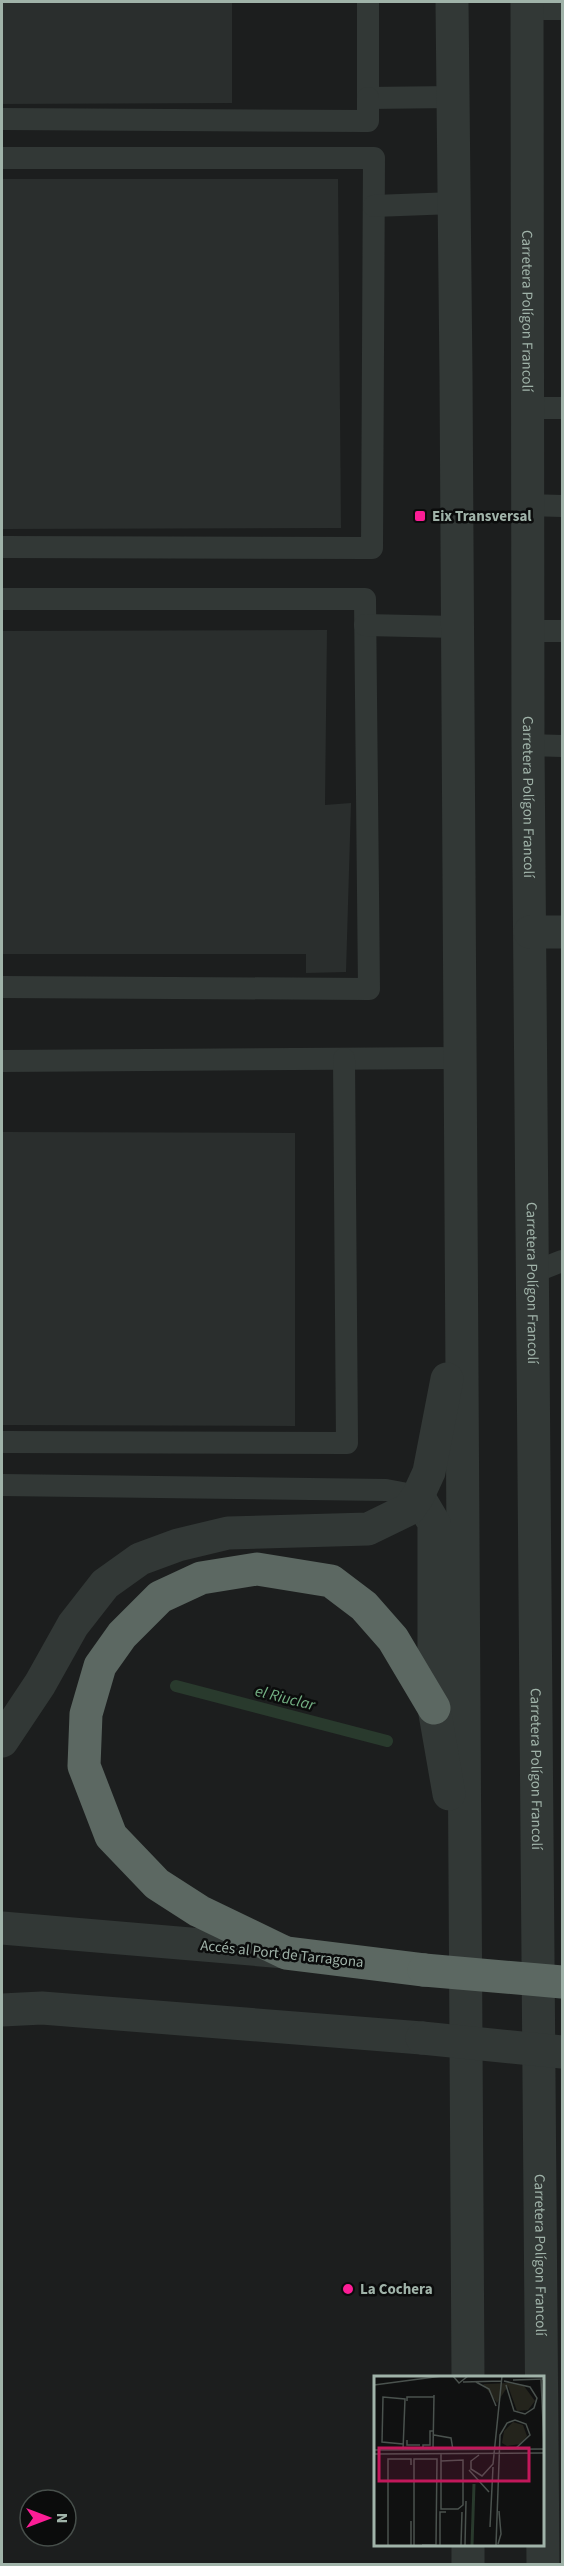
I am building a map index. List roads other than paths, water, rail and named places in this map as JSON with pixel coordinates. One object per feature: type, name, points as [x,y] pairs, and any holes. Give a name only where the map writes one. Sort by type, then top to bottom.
[{"type":"highway","points":[[286,1953],[200,1911],[157,1884],[111,1836],[84,1766],[86,1713],[100,1666],[122,1635],[160,1597],[201,1578],[257,1569],[331,1581],[364,1606],[393,1639],[434,1708]]},
{"type":"highway","name":"Accés al Port de Tarragona","points":[[286,1953],[424,1970],[562,1982]]},
{"type":"street","points":[[452,2],[468,2376]]},
{"type":"street","name":"Carretera Polígon Francolí","points":[[527,5],[530,932],[548,1267],[543,2565]]},
{"type":"street","points":[[530,932],[562,932]]},
{"type":"street","points":[[2,1741],[40,1684],[79,1617],[105,1584],[140,1559],[178,1545],[228,1533],[368,1529],[409,1509],[429,1472],[460,1312]]},
{"type":"street","points":[[418,1496],[434,1523],[434,1708],[449,1797],[465,1864]]},
{"type":"street","name":"Accés al Port de Tarragona","points":[[2,1928],[286,1953]]},
{"type":"street","points":[[2,2010],[42,2008],[422,2038],[562,2052]]},
{"type":"street","points":[[543,2326],[562,2373]]},
{"type":"street","points":[[468,2545],[468,2565]]},
{"type":"lane","points":[[2,119],[368,121],[368,2]]},
{"type":"lane","points":[[527,5],[562,9]]},
{"type":"lane","points":[[368,98],[453,97]]},
{"type":"lane","points":[[2,158],[374,158],[372,548],[2,547]]},
{"type":"lane","points":[[374,206],[454,203]]},
{"type":"lane","points":[[527,408],[562,408]]},
{"type":"lane","points":[[527,505],[562,506]]},
{"type":"lane","points":[[2,599],[365,599],[369,989],[2,987]]},
{"type":"lane","points":[[365,625],[457,627]]},
{"type":"lane","points":[[528,631],[562,631]]},
{"type":"lane","points":[[528,745],[562,746]]},
{"type":"lane","points":[[2,1061],[459,1058]]},
{"type":"lane","points":[[2,1442],[347,1443],[344,1059]]},
{"type":"lane","points":[[2,1485],[386,1490],[418,1496]]},
{"type":"waterway","name":"el Riuclar","points":[[176,1686],[387,1741]]},
{"type":"place","name":"Eix Transversal","points":[[420,516]]},
{"type":"place","name":"La Cochera","points":[[348,2289]]}]
